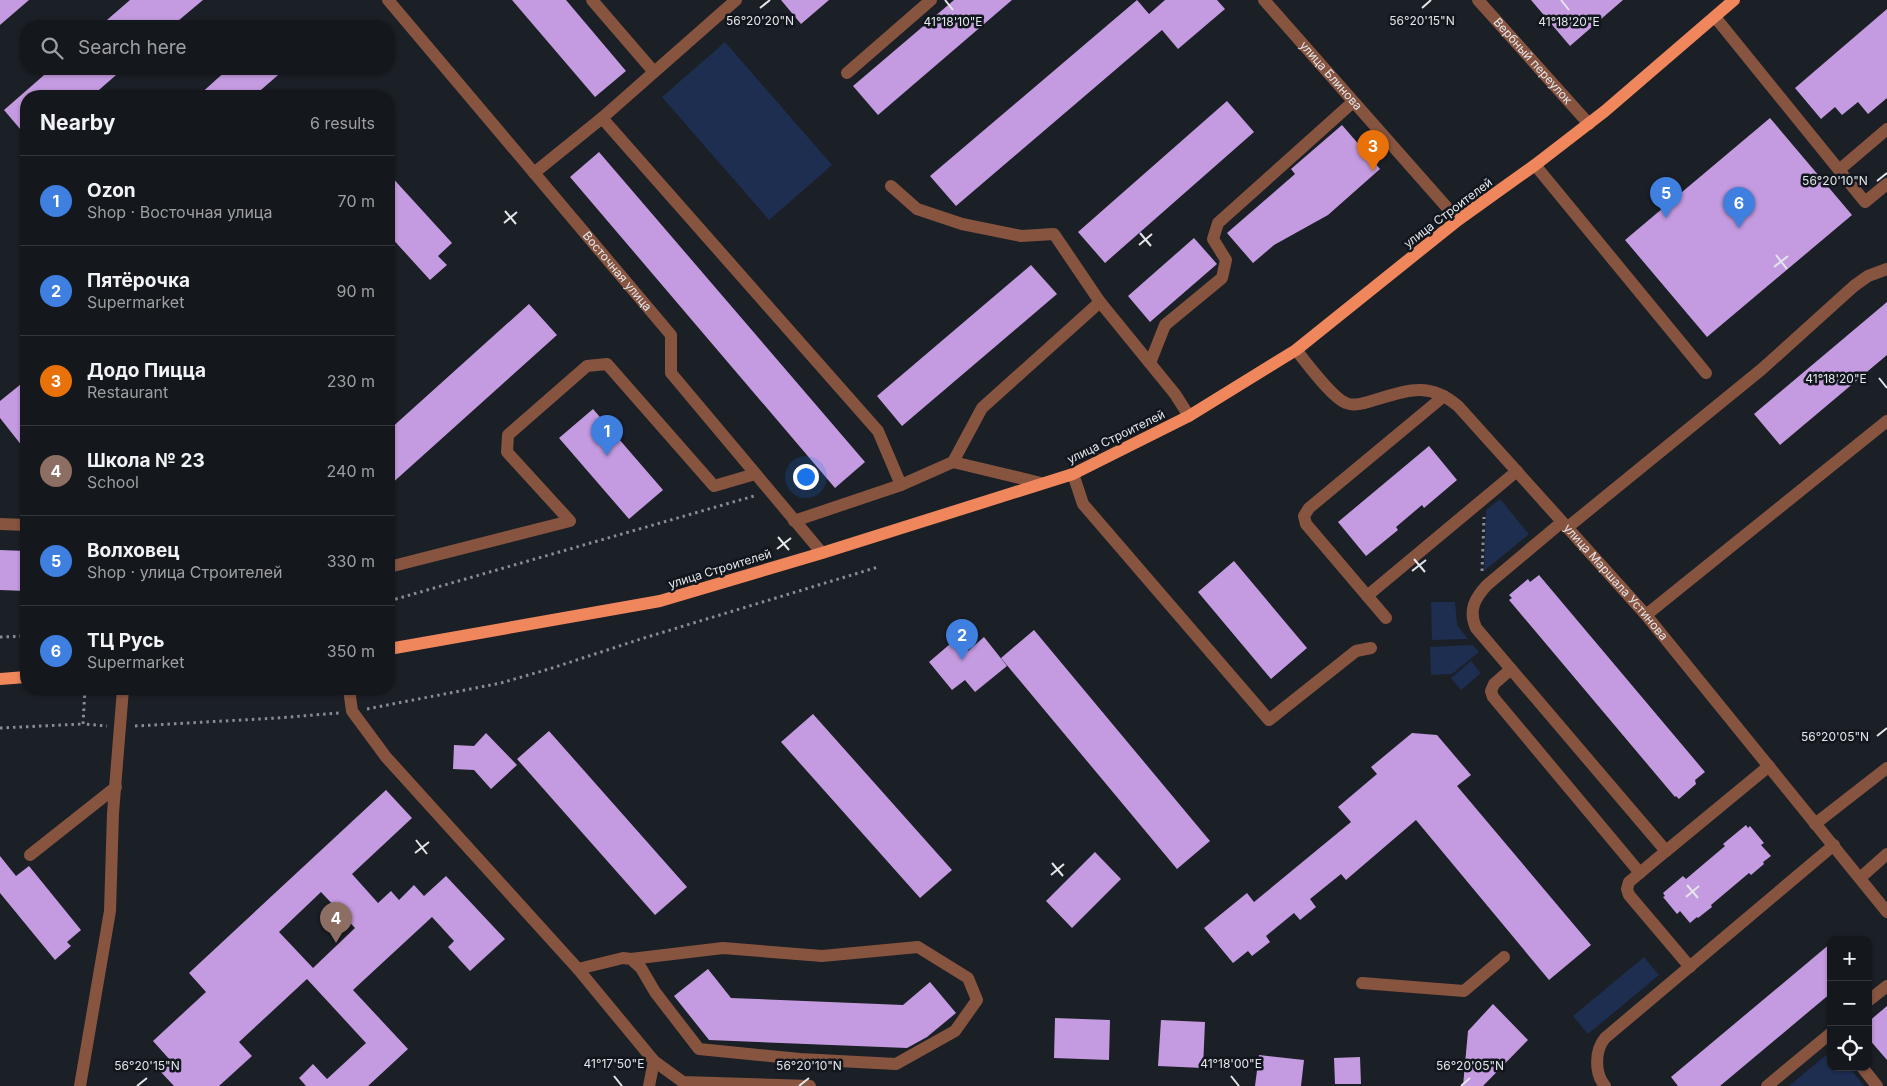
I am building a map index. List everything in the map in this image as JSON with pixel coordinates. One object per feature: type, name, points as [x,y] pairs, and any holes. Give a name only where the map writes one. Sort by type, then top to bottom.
[{"type":"main road","name":"улица Строителей","points":[[395,648],[660,601],[822,553],[1073,474],[1189,416],[1296,350],[1458,220],[1536,165],[1589,124],[1734,0]]},
{"type":"main road","points":[[0,679],[20,677]]},
{"type":"street","name":"Восточная улица","points":[[388,0],[670,335],[671,373],[822,553]]},
{"type":"street","points":[[592,0],[654,72]]},
{"type":"street","points":[[534,173],[602,118],[736,0]]},
{"type":"street","points":[[846,73],[930,0]]},
{"type":"street","name":"улица Блинова","points":[[1264,0],[1458,220]]},
{"type":"street","name":"Вербный переулок","points":[[1478,0],[1589,124]]},
{"type":"street","points":[[1715,17],[1865,202],[1887,184]]},
{"type":"street","points":[[1150,363],[1165,325],[1222,278],[1226,260],[1213,239],[1218,223],[1353,102]]},
{"type":"street","points":[[602,118],[878,431],[901,484]]},
{"type":"street","points":[[1839,170],[1887,129]]},
{"type":"street","points":[[1536,165],[1706,373]]},
{"type":"street","points":[[891,186],[917,209],[962,224],[1021,236],[1054,234],[1100,302],[1175,394],[1189,416]]},
{"type":"street","points":[[1666,851],[1476,628],[1472,618],[1473,606],[1481,592],[1762,368],[1854,286],[1868,276],[1887,269]]},
{"type":"street","points":[[953,462],[982,408],[1100,302]]},
{"type":"street","name":"улица Маршала Устинова","points":[[1296,350],[1337,398],[1347,404],[1359,404],[1422,389],[1444,396],[1458,406],[1646,614],[1887,912]]},
{"type":"street","points":[[395,565],[570,520],[507,452],[508,435],[587,366],[607,364],[714,486],[755,474]]},
{"type":"street","points":[[1386,618],[1306,524],[1304,516],[1309,508],[1444,396]]},
{"type":"street","points":[[1646,614],[1887,421]]},
{"type":"street","points":[[794,521],[901,484],[953,462],[1041,483]]},
{"type":"street","points":[[1367,596],[1517,471]]},
{"type":"street","points":[[1073,474],[1083,504],[1269,720],[1356,651],[1371,648]]},
{"type":"street","points":[[0,524],[20,525]]},
{"type":"street","points":[[1511,669],[1494,684],[1491,691],[1493,697],[1640,873]]},
{"type":"street","points":[[80,1086],[110,911],[122,695]]},
{"type":"street","points":[[350,695],[352,711],[386,757],[578,969],[654,1061],[684,1082],[810,1086]]},
{"type":"street","points":[[1690,967],[1629,895],[1627,889],[1629,882],[1769,766]]},
{"type":"street","points":[[1815,824],[1887,768]]},
{"type":"street","points":[[30,855],[116,787]]},
{"type":"street","points":[[1605,1086],[1601,1082],[1597,1059],[1598,1046],[1605,1038],[1834,845]]},
{"type":"street","points":[[1860,878],[1887,854]]},
{"type":"street","points":[[578,969],[623,958],[631,959],[723,948],[822,956],[918,947],[968,978],[977,1000],[955,1031],[896,1064],[800,1059],[699,1049],[655,992],[641,968],[631,959]]},
{"type":"street","points":[[1362,983],[1464,991],[1504,957]]},
{"type":"street","points":[[1872,998],[1887,986]]},
{"type":"street","points":[[1767,1086],[1827,1036]]},
{"type":"street","points":[[649,1086],[654,1061]]},
{"type":"street","points":[[1865,1071],[1878,1086]]},
{"type":"path","points":[[395,599],[769,491]]},
{"type":"path","points":[[1481,592],[1484,498]]},
{"type":"path","points":[[0,728],[83,724],[120,727],[278,718],[352,711],[517,678],[878,567]]},
{"type":"path","points":[[0,637],[20,636]]},
{"type":"path","points":[[83,724],[85,695]]},
{"type":"shaded area","points":[[725,42],[832,165],[769,220],[662,97]]},
{"type":"shaded area","points":[[1500,499],[1529,534],[1484,571],[1486,510]]},
{"type":"shaded area","points":[[1431,602],[1455,602],[1457,625],[1468,639],[1432,640]]},
{"type":"shaded area","points":[[1473,645],[1479,652],[1452,674],[1431,675],[1430,647]]},
{"type":"shaded area","points":[[1471,661],[1481,673],[1461,690],[1451,678]]},
{"type":"shaded area","points":[[1644,957],[1659,975],[1588,1034],[1573,1016]]},
{"type":"shaded area","points":[[1827,1054],[1827,1071],[1852,1071],[1864,1086],[1789,1086]]},
{"type":"building","points":[[0,0],[29,0],[0,25]]},
{"type":"building","points":[[130,0],[203,0],[179,20],[107,20]]},
{"type":"building","points":[[512,0],[566,0],[626,71],[595,97]]},
{"type":"building","points":[[781,0],[829,0],[801,24]]},
{"type":"building","points":[[954,0],[1012,0],[878,115],[853,86]]},
{"type":"building","points":[[1137,0],[1149,14],[1165,0],[1217,0],[1225,9],[1178,49],[1162,30],[956,206],[930,176]]},
{"type":"building","points":[[1531,0],[1623,0],[1570,46]]},
{"type":"building","points":[[1887,9],[1887,98],[1868,114],[1858,102],[1842,115],[1835,107],[1821,119],[1795,88]]},
{"type":"building","points":[[44,75],[116,75],[99,90],[27,90]]},
{"type":"building","points":[[221,75],[278,75],[261,90],[205,90]]},
{"type":"building","points":[[20,96],[20,129],[4,110]]},
{"type":"building","points":[[1227,101],[1254,132],[1105,263],[1078,232]]},
{"type":"building","points":[[1770,118],[1852,215],[1707,337],[1625,240]]},
{"type":"building","points":[[1342,125],[1380,169],[1328,215],[1274,245],[1253,263],[1227,233],[1295,174],[1291,169]]},
{"type":"building","points":[[599,152],[865,462],[835,488],[570,177]]},
{"type":"building","points":[[395,181],[452,243],[438,256],[447,265],[430,280],[395,242]]},
{"type":"building","points":[[1194,238],[1217,264],[1150,322],[1128,296]]},
{"type":"building","points":[[1031,265],[1057,294],[902,426],[877,396]]},
{"type":"building","points":[[1887,302],[1887,355],[1780,445],[1754,414]]},
{"type":"building","points":[[529,304],[557,335],[395,481],[395,425]]},
{"type":"building","points":[[20,385],[20,443],[0,418],[0,401]]},
{"type":"building","points":[[593,409],[663,490],[629,519],[559,438]]},
{"type":"building","points":[[1429,446],[1457,480],[1424,508],[1422,505],[1396,527],[1398,530],[1366,556],[1338,522]]},
{"type":"building","points":[[0,550],[20,551],[20,591],[0,590]]},
{"type":"building","points":[[1234,561],[1307,648],[1271,679],[1198,592]]},
{"type":"building","points":[[1539,575],[1705,772],[1695,780],[1696,784],[1679,799],[1675,797],[1509,600],[1512,598],[1509,595],[1528,579],[1530,582]]},
{"type":"building","points":[[1034,630],[1210,841],[1177,869],[1001,658]]},
{"type":"building","points":[[984,637],[1007,666],[975,692],[965,680],[952,690],[929,662],[957,638],[968,651]]},
{"type":"building","points":[[813,714],[952,870],[920,898],[781,742]]},
{"type":"building","points":[[549,731],[687,887],[655,915],[517,759]]},
{"type":"building","points":[[486,733],[517,765],[491,789],[474,770],[453,769],[454,745],[474,746]]},
{"type":"building","points":[[1412,733],[1437,735],[1471,775],[1457,786],[1591,945],[1549,980],[1416,820],[1346,880],[1341,874],[1310,899],[1316,907],[1300,920],[1294,913],[1266,936],[1270,942],[1252,956],[1248,951],[1233,963],[1204,928],[1247,893],[1254,902],[1351,822],[1338,807],[1377,774],[1371,767]]},
{"type":"building","points":[[386,790],[412,818],[352,874],[378,903],[391,891],[399,900],[414,885],[424,896],[446,876],[505,939],[470,971],[448,947],[454,941],[432,917],[353,990],[408,1049],[368,1086],[306,1086],[299,1078],[313,1064],[327,1079],[366,1043],[307,979],[239,1042],[252,1056],[219,1086],[174,1086],[159,1070],[170,1060],[153,1041],[206,992],[189,973]],"holes":[[[321,892],[355,928],[313,968],[279,932]]]},
{"type":"building","points":[[1746,825],[1748,828],[1750,826],[1764,843],[1761,845],[1771,856],[1751,875],[1749,873],[1711,905],[1712,907],[1690,923],[1680,911],[1677,914],[1663,897],[1665,896],[1663,893],[1683,876],[1686,879],[1725,846],[1723,844]]},
{"type":"building","points":[[1095,852],[1121,879],[1072,928],[1046,901]]},
{"type":"building","points":[[0,856],[16,876],[29,866],[81,930],[67,942],[71,946],[55,960],[0,893]]},
{"type":"building","points":[[1827,946],[1827,996],[1720,1086],[1678,1086],[1671,1077]]},
{"type":"building","points":[[708,969],[731,998],[903,1005],[930,982],[956,1013],[927,1037],[907,1048],[709,1040],[674,996]]},
{"type":"building","points":[[1493,1004],[1528,1040],[1483,1086],[1463,1086],[1468,1031]]},
{"type":"building","points":[[1887,1006],[1887,1060],[1872,1043],[1872,1019]]},
{"type":"building","points":[[1055,1018],[1110,1020],[1109,1060],[1054,1058]]},
{"type":"building","points":[[1161,1020],[1205,1022],[1203,1068],[1158,1066]]},
{"type":"building","points":[[1259,1055],[1304,1060],[1301,1086],[1255,1086]]},
{"type":"building","points":[[1360,1057],[1361,1084],[1335,1084],[1334,1058]]},
{"type":"place","name":"Додо Пицца","points":[[1373,171]]},
{"type":"place","name":"Волховец","points":[[1666,218]]},
{"type":"place","name":"ТЦ Русь","points":[[1739,228]]},
{"type":"place","name":"Ozon","points":[[607,456]]},
{"type":"place","name":"Пятёрочка","points":[[962,660]]},
{"type":"place","name":"Школа № 23","points":[[336,943]]}]
